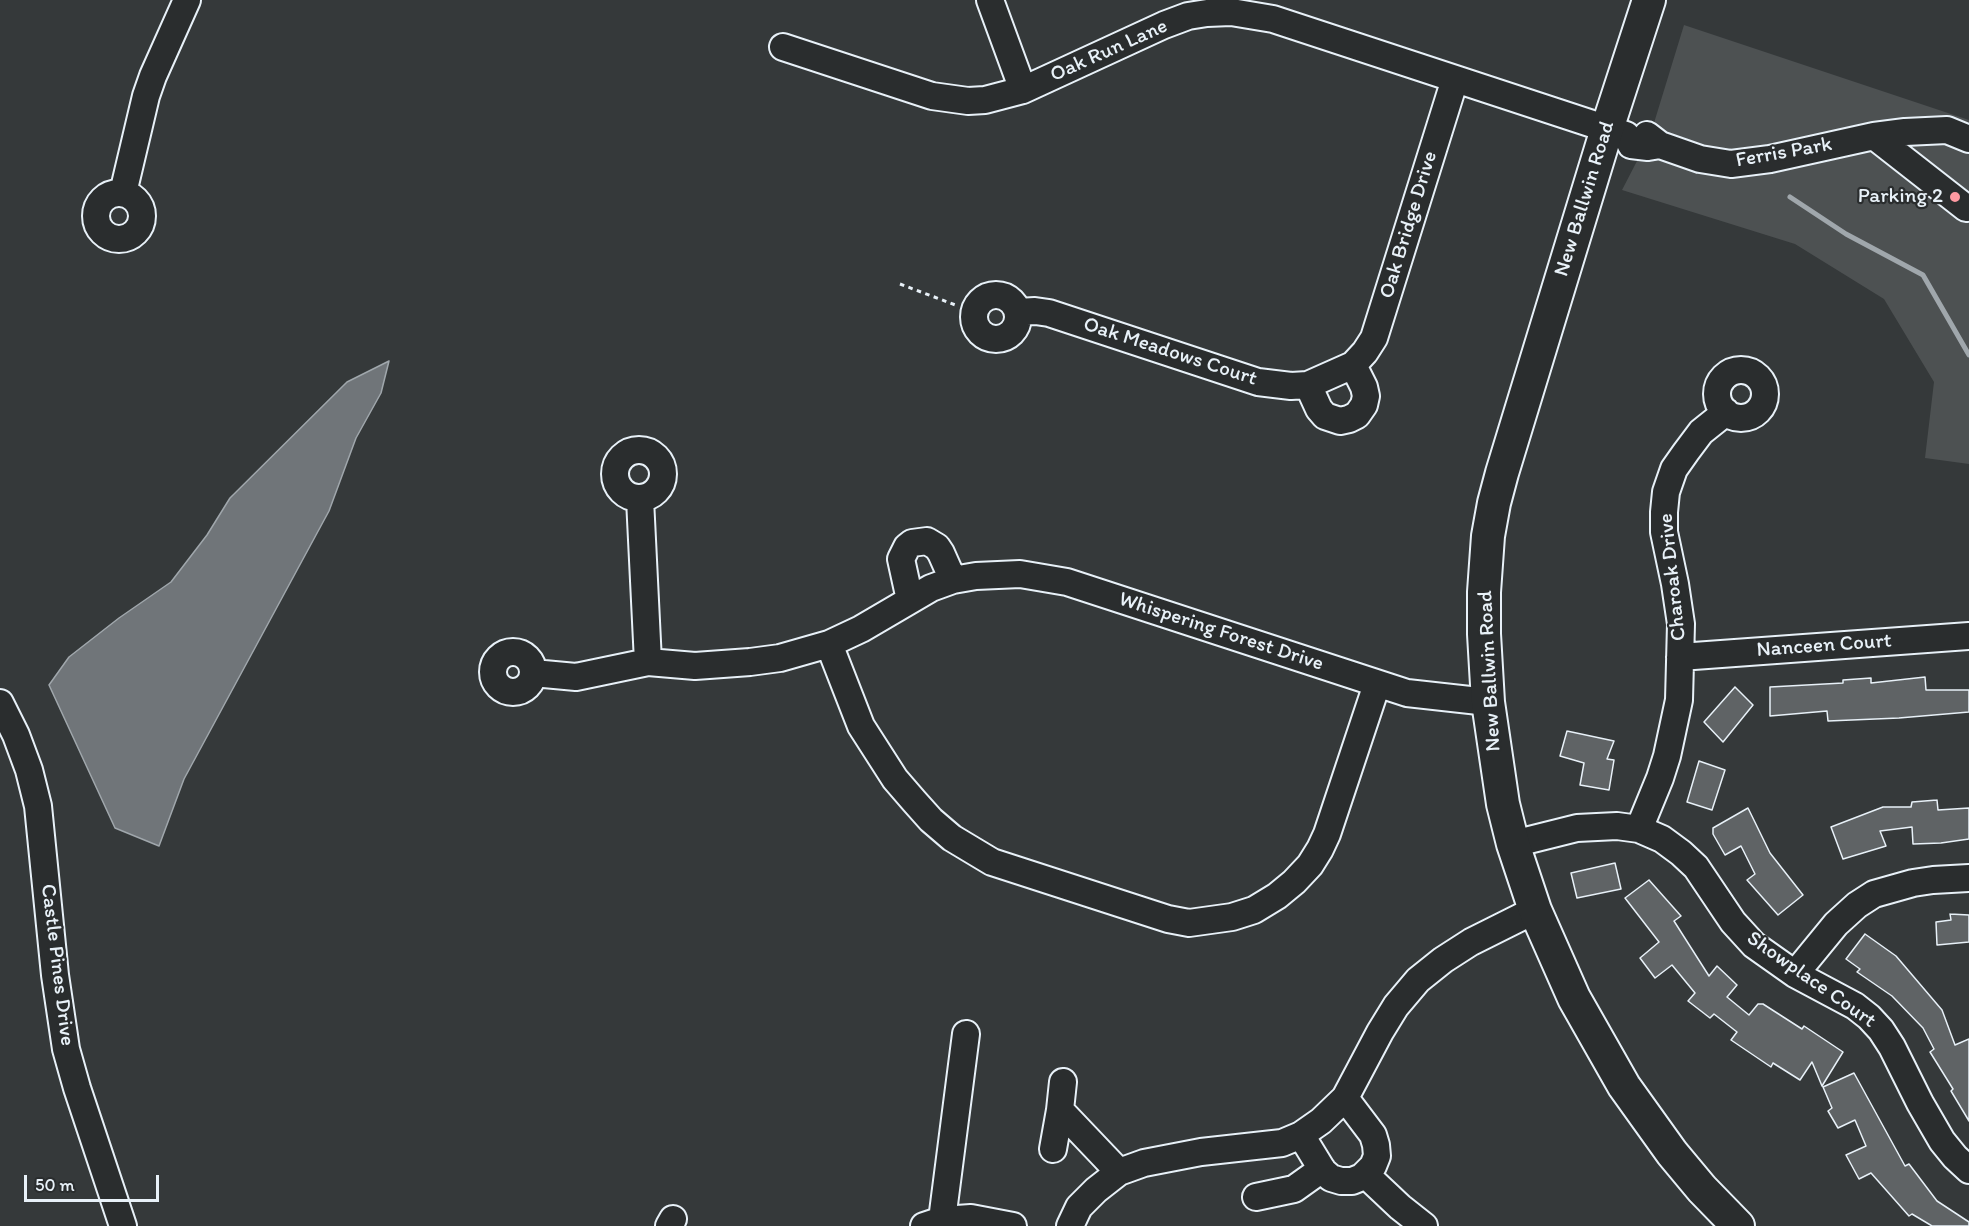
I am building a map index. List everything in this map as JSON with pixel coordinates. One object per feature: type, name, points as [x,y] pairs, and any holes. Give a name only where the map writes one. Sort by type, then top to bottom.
[{"type":"main road","name":"New Ballwin Road","points":[[1649,0],[1616,132],[1494,503],[1488,536],[1484,592],[1488,702],[1503,804],[1513,844],[1534,910],[1574,998],[1624,1086],[1672,1153],[1702,1189],[1738,1226]]},
{"type":"street","points":[[123,193],[146,96],[187,0]]},
{"type":"street","points":[[990,0],[1023,90]]},
{"type":"street","name":"Oak Run Lane","points":[[783,47],[947,99],[986,100],[1023,90],[1164,24],[1206,13],[1231,12],[1273,19],[1616,132]]},
{"type":"street","name":"Oak Bridge Drive","points":[[1315,382],[1353,365],[1374,338],[1455,79]]},
{"type":"street","name":"Ferris Park","points":[[1616,132],[1636,129],[1650,136],[1660,145],[1700,159],[1731,164],[1770,159],[1874,136],[1947,130],[1969,139]]},
{"type":"street","points":[[1874,136],[1966,208]]},
{"type":"street","name":"Oak Meadows Court","points":[[1018,312],[1049,313],[1258,382],[1292,386],[1315,382]]},
{"type":"street","points":[[1315,382],[1319,410],[1325,416],[1340,421],[1349,419],[1357,415],[1364,405],[1366,396],[1353,365]]},
{"type":"street","name":"Charoak Drive","points":[[1639,829],[1660,778],[1673,733],[1678,700],[1681,624],[1664,532],[1666,492],[1674,469],[1701,432],[1726,412]]},
{"type":"street","points":[[640,498],[648,662]]},
{"type":"street","points":[[910,600],[901,559],[906,547],[912,543],[927,541],[937,547],[953,580]]},
{"type":"street","name":"Whispering Forest Drive","points":[[533,673],[576,677],[648,662],[695,666],[780,658],[829,644],[861,629],[931,588],[953,580],[976,576],[1020,574],[1067,582],[1407,693],[1488,702]]},
{"type":"street","name":"Nanceen Court","points":[[1680,657],[1969,636]]},
{"type":"street","points":[[829,644],[861,726],[908,794],[931,820],[952,838],[992,862],[1167,919],[1189,923],[1232,917],[1254,910],[1277,896],[1310,864],[1327,834],[1377,684]]},
{"type":"street","name":"Castle Pines Drive","points":[[0,703],[16,735],[29,770],[38,806],[55,975],[66,1049],[123,1226]]},
{"type":"street","name":"Showplace Court","points":[[1513,844],[1577,828],[1617,826],[1639,829],[1662,839],[1696,867],[1733,922],[1754,945],[1795,974],[1855,1006],[1875,1024],[1892,1047],[1942,1141],[1969,1170]]},
{"type":"street","points":[[1795,974],[1836,924],[1857,904],[1874,894],[1913,883],[1969,878]]},
{"type":"street","points":[[1070,1226],[1079,1207],[1119,1172],[1143,1163],[1201,1152],[1282,1143],[1301,1135],[1321,1121],[1345,1098],[1396,1006],[1418,980],[1471,942],[1534,910]]},
{"type":"street","points":[[966,1034],[933,1223],[971,1218],[1013,1226]]},
{"type":"street","points":[[1053,1149],[1063,1082]]},
{"type":"street","points":[[1301,1135],[1322,1169],[1331,1178],[1352,1181],[1362,1177],[1373,1166],[1377,1156],[1376,1145],[1372,1135],[1345,1098]]},
{"type":"street","points":[[1060,1110],[1119,1172]]},
{"type":"street","points":[[1256,1197],[1294,1189],[1322,1169]]},
{"type":"street","points":[[1365,1174],[1424,1226]]},
{"type":"path","points":[[900,284],[958,306]]},
{"type":"shaded area","points":[[1684,25],[1969,120],[1969,464],[1925,458],[1934,382],[1884,299],[1795,244],[1622,190],[1650,136]]},
{"type":"shaded area","points":[[389,361],[381,393],[356,438],[329,511],[184,779],[159,846],[115,828],[49,685],[69,657],[119,618],[171,582],[207,535],[230,498],[347,382]]},
{"type":"building","points":[[1925,677],[1926,690],[1969,690],[1969,712],[1828,721],[1827,711],[1770,716],[1770,687],[1843,683],[1843,680],[1871,678],[1871,683]]},
{"type":"building","points":[[1735,687],[1753,705],[1723,742],[1704,722]]},
{"type":"building","points":[[1567,731],[1614,741],[1607,759],[1614,760],[1609,790],[1580,785],[1584,763],[1560,756]]},
{"type":"building","points":[[1699,761],[1725,770],[1712,810],[1687,802]]},
{"type":"building","points":[[1937,800],[1938,810],[1969,808],[1969,839],[1913,844],[1912,827],[1880,831],[1886,846],[1843,859],[1831,827],[1883,807],[1911,807],[1912,802]]},
{"type":"building","points":[[1748,808],[1770,853],[1803,895],[1778,915],[1747,880],[1755,874],[1741,846],[1725,855],[1713,834],[1713,828]]},
{"type":"building","points":[[1615,863],[1621,889],[1577,898],[1571,873]]},
{"type":"building","points":[[1649,880],[1681,916],[1674,921],[1709,976],[1717,966],[1737,985],[1727,997],[1749,1015],[1758,1004],[1763,1004],[1802,1029],[1804,1026],[1843,1052],[1822,1086],[1812,1062],[1800,1080],[1773,1063],[1771,1067],[1731,1040],[1737,1032],[1714,1014],[1710,1018],[1688,1001],[1695,993],[1672,965],[1655,978],[1640,958],[1659,942],[1625,898]]},
{"type":"building","points":[[1950,914],[1969,915],[1969,942],[1937,945],[1936,922],[1951,920]]},
{"type":"building","points":[[1865,934],[1896,956],[1942,1010],[1955,1045],[1969,1039],[1969,1121],[1951,1091],[1953,1089],[1930,1052],[1934,1049],[1923,1028],[1892,996],[1857,972],[1860,969],[1846,959]]},
{"type":"building","points":[[1854,1073],[1905,1166],[1909,1164],[1937,1201],[1969,1222],[1969,1226],[1932,1226],[1912,1214],[1909,1216],[1871,1173],[1859,1179],[1846,1155],[1866,1146],[1855,1120],[1838,1128],[1828,1111],[1832,1108],[1823,1087]]},
{"type":"waterway","points":[[1790,197],[1846,234],[1923,275],[1969,355]]},
{"type":"place","name":"Parking 2","points":[[1955,197]]}]
